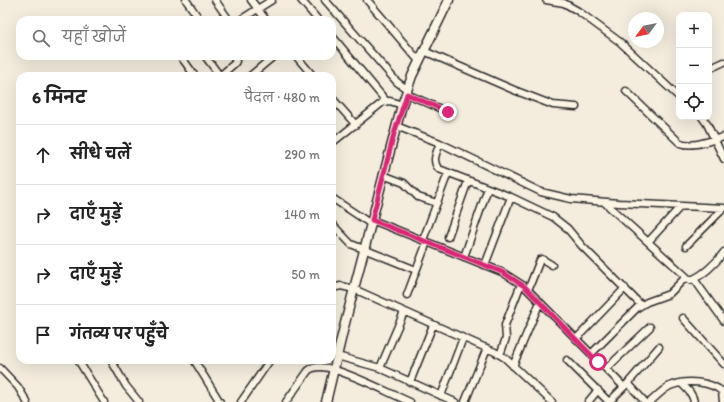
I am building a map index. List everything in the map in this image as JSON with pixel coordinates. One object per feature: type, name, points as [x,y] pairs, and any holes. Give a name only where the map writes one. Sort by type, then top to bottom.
[{"type":"main road","points":[[336,351],[340,345],[402,105],[412,76],[450,0]]},
{"type":"main road","points":[[326,402],[334,364]]},
{"type":"street","points":[[186,0],[197,16]]},
{"type":"street","points":[[215,0],[225,16]]},
{"type":"street","points":[[251,0],[263,16]]},
{"type":"street","points":[[247,16],[272,0]]},
{"type":"street","points":[[301,0],[315,16]]},
{"type":"street","points":[[325,0],[407,92],[448,112]]},
{"type":"street","points":[[368,0],[419,61]]},
{"type":"street","points":[[546,0],[564,3],[578,11],[620,42],[676,94]]},
{"type":"street","points":[[336,41],[386,101],[402,105]]},
{"type":"street","points":[[424,51],[514,90],[553,105],[576,107]]},
{"type":"street","points":[[183,60],[192,72]]},
{"type":"street","points":[[208,60],[217,72]]},
{"type":"street","points":[[225,72],[235,63],[236,60]]},
{"type":"street","points":[[255,72],[269,60]]},
{"type":"street","points":[[299,60],[310,72]]},
{"type":"street","points":[[712,68],[724,62]]},
{"type":"street","points":[[626,92],[680,143],[693,145],[724,136]]},
{"type":"street","points":[[336,140],[386,101]]},
{"type":"street","points":[[336,102],[356,125]]},
{"type":"street","points":[[704,120],[724,159]]},
{"type":"street","points":[[396,126],[440,143],[541,192],[571,199],[604,202],[724,208]]},
{"type":"street","points":[[440,143],[434,161],[435,165],[439,169],[511,197],[554,217],[641,305]]},
{"type":"street","points":[[407,295],[448,173]]},
{"type":"street","points":[[383,175],[404,183],[418,197],[437,203]]},
{"type":"street","points":[[448,237],[468,180]]},
{"type":"street","points":[[464,257],[488,188]]},
{"type":"street","points":[[485,265],[511,197]]},
{"type":"street","points":[[336,200],[371,222],[425,241],[485,265],[507,275],[521,284],[606,369],[645,402]]},
{"type":"street","points":[[604,202],[690,280],[694,279],[715,263],[724,252]]},
{"type":"street","points":[[648,242],[681,206]]},
{"type":"street","points":[[686,246],[724,208]]},
{"type":"street","points":[[336,229],[351,244],[416,270]]},
{"type":"street","points":[[528,290],[540,260],[542,259],[552,265]]},
{"type":"street","points":[[591,354],[641,305],[669,294],[686,277]]},
{"type":"street","points":[[694,279],[724,321]]},
{"type":"street","points":[[500,355],[505,341],[505,325],[521,284]]},
{"type":"street","points":[[336,287],[341,286],[354,289],[487,348],[500,355],[552,402]]},
{"type":"street","points":[[576,339],[625,288]]},
{"type":"street","points":[[513,366],[540,302]]},
{"type":"street","points":[[380,368],[404,312]]},
{"type":"street","points":[[683,318],[724,364]]},
{"type":"street","points":[[410,382],[433,325]]},
{"type":"street","points":[[606,369],[650,327]]},
{"type":"street","points":[[441,396],[463,338]]},
{"type":"street","points":[[567,360],[609,402],[659,347]]},
{"type":"street","points":[[465,402],[487,348]]},
{"type":"street","points":[[336,353],[380,368],[455,402]]},
{"type":"street","points":[[80,364],[104,402]]},
{"type":"street","points":[[113,364],[126,386],[139,402]]},
{"type":"street","points":[[196,364],[220,402]]},
{"type":"street","points":[[241,402],[267,364]]},
{"type":"street","points":[[286,402],[312,367],[334,369],[410,402]]},
{"type":"street","points":[[0,368],[18,387],[27,402]]},
{"type":"street","points":[[681,383],[690,392],[694,398],[694,402]]},
{"type":"street","points":[[650,402],[666,388],[681,383],[700,383],[719,388],[723,392],[723,402]]},
{"type":"street","points":[[588,402],[598,390]]},
{"type":"route","points":[[448,112],[407,94],[402,105],[372,220],[512,277],[524,286],[598,362]]}]
